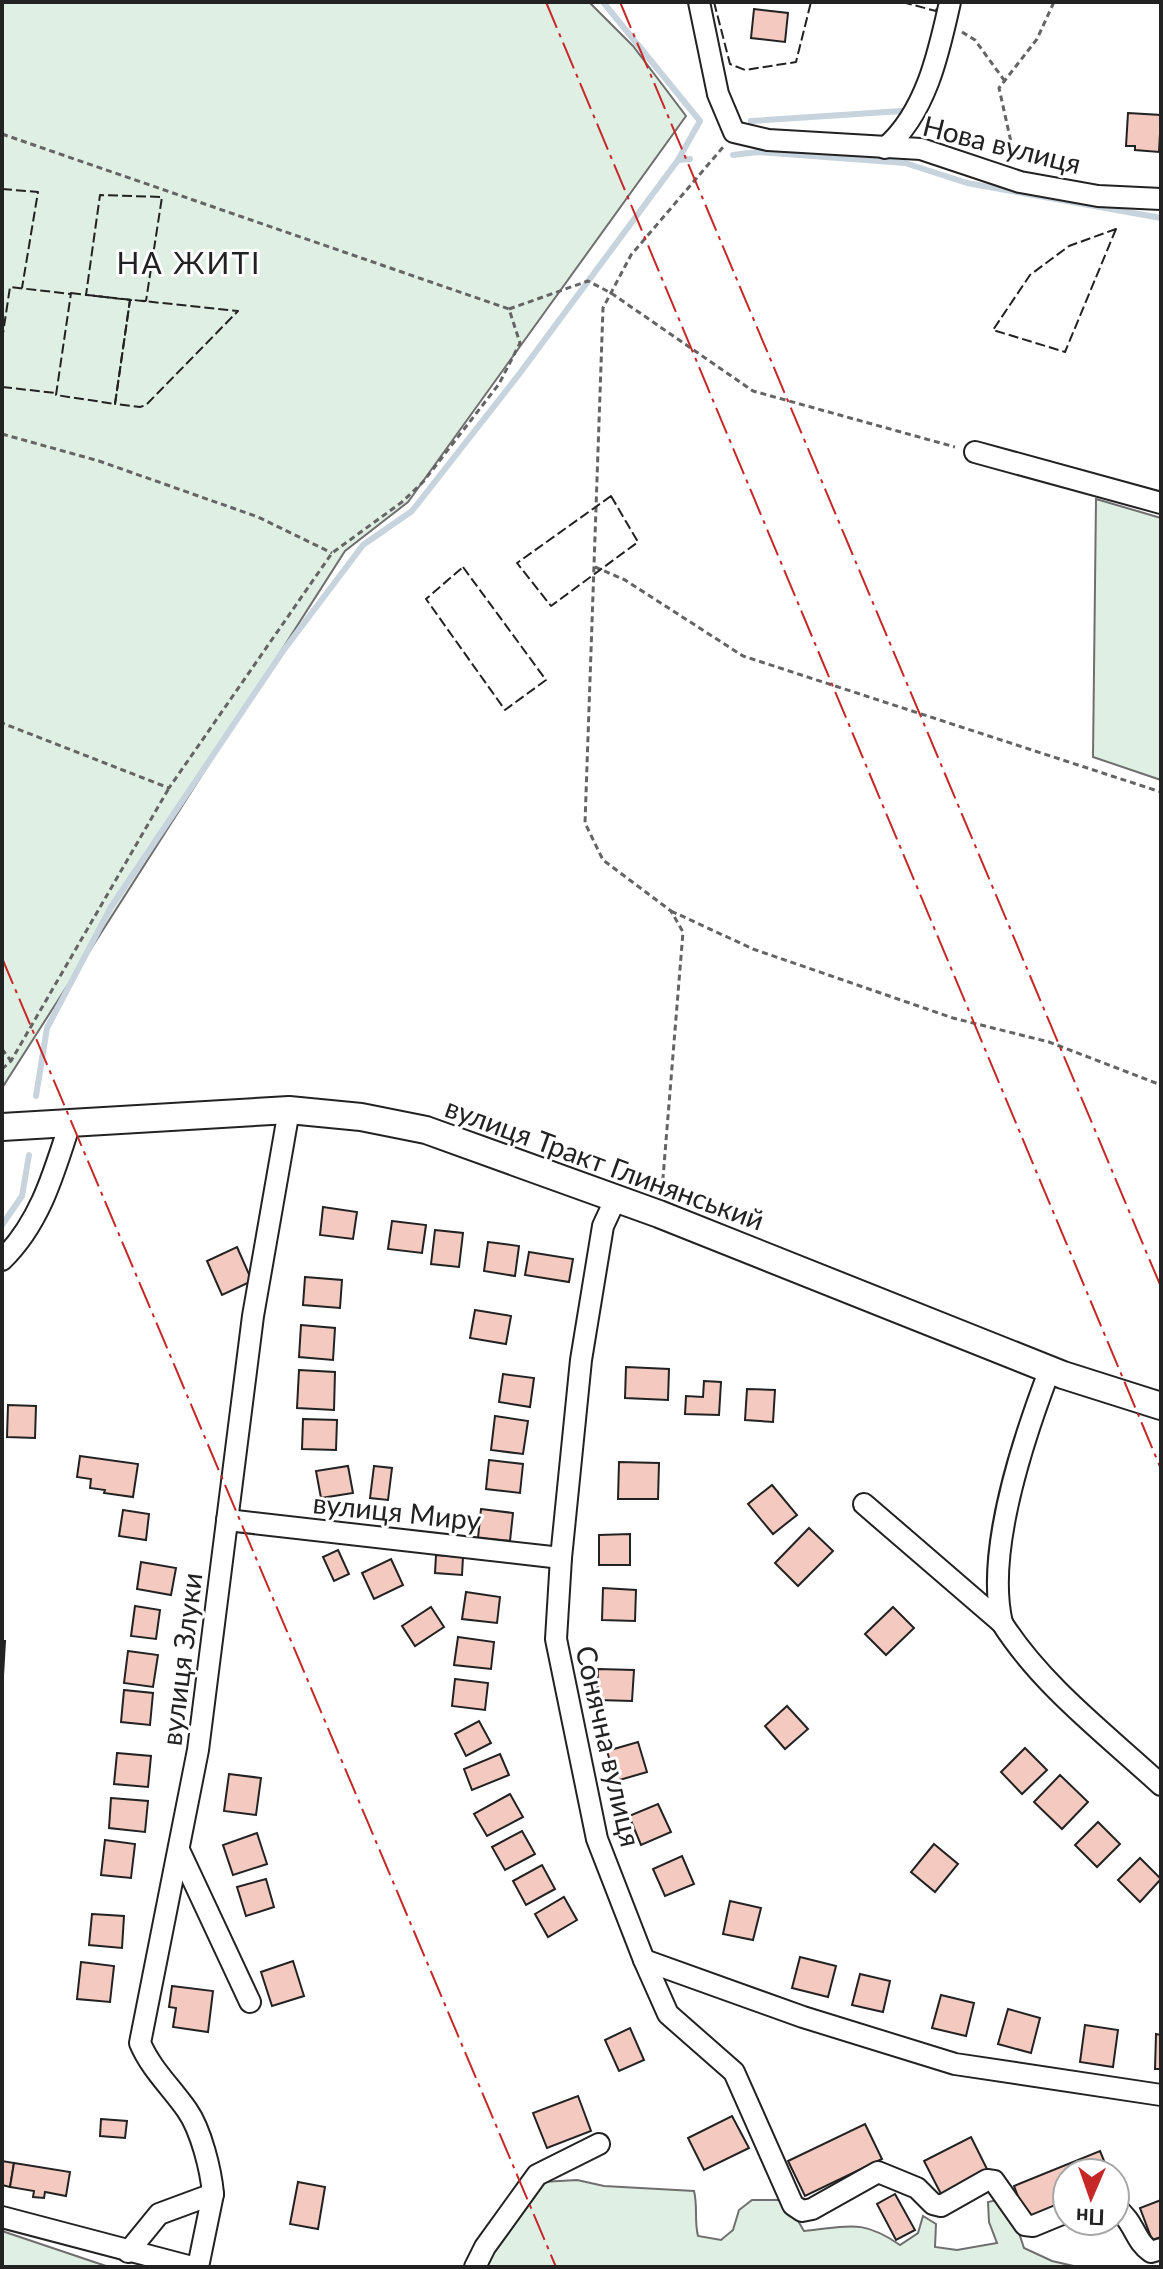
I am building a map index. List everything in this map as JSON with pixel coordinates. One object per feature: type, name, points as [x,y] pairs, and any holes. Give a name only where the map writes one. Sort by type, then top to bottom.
[{"type":"main road","name":"вулиця Тракт Глинянський","points":[[2,1127],[289,1110],[361,1117],[426,1130],[659,1214],[1063,1375],[1161,1406]]},
{"type":"street","points":[[699,2],[718,94],[734,132]]},
{"type":"street","points":[[885,148],[905,128],[931,75],[948,11]]},
{"type":"street","name":"Нова вулиця","points":[[734,132],[768,140],[921,149],[1020,182],[1098,196],[1161,199]]},
{"type":"street","points":[[975,452],[1161,503]]},
{"type":"street","name":"вулиця Злуки","points":[[195,2267],[213,2194],[211,2173],[190,2113],[147,2061],[140,2043],[198,1750],[253,1316],[289,1110]]},
{"type":"street","points":[[2,1260],[19,1243],[49,1190],[70,1123]]},
{"type":"street","name":"Сонячна вулиця","points":[[616,1198],[603,1226],[581,1360],[556,1639],[597,1839],[644,1960],[668,2014],[734,2072],[793,2205],[802,2211],[812,2209],[878,2172],[917,2188],[933,2204],[941,2206],[987,2180],[994,2181],[1025,2225],[1033,2226],[1051,2219]]},
{"type":"street","points":[[1002,1623],[996,1600],[998,1563],[1011,1489],[1028,1425],[1050,1369]]},
{"type":"street","points":[[864,1504],[1002,1623],[1014,1642],[1058,1690],[1161,1785]]},
{"type":"street","name":"вулиця Миру","points":[[227,1520],[561,1558]]},
{"type":"street","points":[[179,1850],[250,2002]]},
{"type":"street","points":[[644,1960],[803,2017],[955,2064],[1161,2095]]},
{"type":"street","points":[[475,2267],[485,2247],[537,2175],[599,2144]]},
{"type":"street","points":[[128,2252],[159,2214],[213,2194]]},
{"type":"street","points":[[2,2217],[195,2267]]},
{"type":"street","points":[[1131,2222],[1141,2245],[1151,2252],[1161,2249]]},
{"type":"path","points":[[1020,182],[999,88],[1037,39],[1054,2]]},
{"type":"path","points":[[948,11],[975,40],[1005,81]]},
{"type":"path","points":[[734,132],[631,255],[603,308],[585,823],[603,860],[671,911],[753,949],[953,1018],[1049,1042],[1161,1085]]},
{"type":"path","points":[[2,134],[509,309],[588,281],[611,293],[753,391],[975,452]]},
{"type":"path","points":[[2,1069],[11,1061],[169,788],[332,553],[402,502],[423,482],[499,384],[520,343],[509,309]]},
{"type":"path","points":[[2,434],[99,461],[258,517],[332,553]]},
{"type":"path","points":[[594,566],[625,580],[743,656],[1161,792]]},
{"type":"path","points":[[2,723],[169,788]]},
{"type":"path","points":[[659,1214],[683,932],[671,911]]},
{"type":"path","points":[[2,1049],[11,1061]]},
{"type":"green space","points":[[2,2],[589,2],[633,46],[686,116],[408,502],[345,551],[2,1088]]},
{"type":"green space","points":[[1096,499],[1161,518],[1161,780],[1093,757]]},
{"type":"green space","points":[[577,2180],[604,2186],[694,2191],[698,2236],[721,2240],[733,2230],[739,2210],[752,2200],[779,2200],[794,2214],[804,2231],[854,2226],[875,2231],[900,2245],[918,2233],[923,2216],[936,2224],[935,2247],[957,2250],[997,2243],[989,2222],[988,2202],[1002,2199],[1013,2215],[1024,2248],[1052,2261],[1078,2267],[480,2267],[542,2182]]},
{"type":"green space","points":[[2,2231],[109,2267],[2,2267]]},
{"type":"building","points":[[754,9],[788,13],[785,42],[751,38]]},
{"type":"building","points":[[1128,113],[1161,115],[1159,152],[1126,146]]},
{"type":"building","points":[[323,1207],[357,1212],[353,1239],[320,1235]]},
{"type":"building","points":[[392,1221],[426,1225],[422,1253],[388,1249]]},
{"type":"building","points":[[435,1230],[463,1233],[459,1267],[431,1264]]},
{"type":"building","points":[[488,1242],[519,1246],[515,1276],[484,1271]]},
{"type":"building","points":[[237,1247],[252,1281],[222,1295],[207,1261]]},
{"type":"building","points":[[529,1252],[573,1259],[569,1282],[525,1275]]},
{"type":"building","points":[[305,1277],[342,1280],[340,1308],[303,1305]]},
{"type":"building","points":[[475,1310],[511,1316],[506,1344],[470,1338]]},
{"type":"building","points":[[301,1325],[335,1328],[333,1360],[299,1357]]},
{"type":"building","points":[[626,1367],[669,1369],[668,1400],[625,1398]]},
{"type":"building","points":[[299,1370],[335,1372],[334,1410],[297,1408]]},
{"type":"building","points":[[503,1374],[534,1378],[530,1407],[499,1402]]},
{"type":"building","points":[[704,1381],[721,1382],[719,1415],[685,1414],[686,1396],[703,1397]]},
{"type":"building","points":[[747,1389],[775,1390],[773,1422],[745,1420]]},
{"type":"building","points":[[8,1405],[36,1406],[35,1438],[7,1437]]},
{"type":"building","points":[[495,1416],[528,1421],[523,1454],[491,1450]]},
{"type":"building","points":[[303,1419],[337,1420],[336,1450],[302,1449]]},
{"type":"building","points":[[80,1456],[138,1464],[133,1497],[90,1488],[91,1479],[77,1477]]},
{"type":"building","points":[[489,1460],[523,1464],[520,1493],[486,1489]]},
{"type":"building","points":[[619,1462],[659,1463],[658,1499],[618,1499]]},
{"type":"building","points":[[348,1466],[353,1493],[321,1498],[316,1471]]},
{"type":"building","points":[[374,1466],[392,1468],[388,1500],[370,1498]]},
{"type":"building","points":[[772,1485],[797,1515],[773,1534],[748,1504]]},
{"type":"building","points":[[481,1509],[513,1513],[510,1541],[478,1538]]},
{"type":"building","points":[[123,1510],[149,1514],[146,1540],[119,1536]]},
{"type":"building","points":[[809,1528],[833,1551],[798,1586],[775,1563]]},
{"type":"building","points":[[630,1534],[630,1565],[599,1565],[599,1535]]},
{"type":"building","points":[[338,1550],[349,1574],[334,1581],[323,1557]]},
{"type":"building","points":[[436,1555],[463,1557],[462,1575],[435,1573]]},
{"type":"building","points":[[391,1559],[403,1585],[374,1599],[362,1573]]},
{"type":"building","points":[[141,1562],[176,1568],[171,1595],[137,1589]]},
{"type":"building","points":[[603,1588],[636,1590],[635,1621],[602,1620]]},
{"type":"building","points":[[466,1592],[500,1597],[497,1623],[462,1619]]},
{"type":"building","points":[[135,1606],[160,1610],[156,1639],[131,1636]]},
{"type":"building","points":[[431,1607],[444,1627],[415,1646],[402,1626]]},
{"type":"building","points":[[893,1607],[914,1628],[886,1655],[865,1634]]},
{"type":"building","points":[[458,1637],[494,1642],[491,1669],[454,1665]]},
{"type":"building","points":[[2,1641],[5,1641],[3,1676],[2,1676]]},
{"type":"building","points":[[128,1651],[158,1655],[153,1687],[124,1683]]},
{"type":"building","points":[[598,1669],[634,1670],[632,1701],[597,1700]]},
{"type":"building","points":[[455,1679],[488,1683],[485,1710],[452,1706]]},
{"type":"building","points":[[124,1690],[153,1693],[150,1725],[121,1722]]},
{"type":"building","points":[[787,1706],[808,1729],[785,1749],[765,1726]]},
{"type":"building","points":[[479,1721],[491,1743],[466,1756],[455,1734]]},
{"type":"building","points":[[638,1742],[647,1772],[616,1781],[607,1751]]},
{"type":"building","points":[[1025,1748],[1047,1770],[1022,1794],[1001,1772]]},
{"type":"building","points":[[117,1753],[151,1756],[148,1787],[114,1784]]},
{"type":"building","points":[[500,1754],[509,1775],[472,1790],[464,1769]]},
{"type":"building","points":[[229,1774],[261,1778],[256,1815],[224,1811]]},
{"type":"building","points":[[1060,1775],[1088,1802],[1062,1829],[1034,1802]]},
{"type":"building","points":[[510,1794],[523,1817],[487,1836],[474,1814]]},
{"type":"building","points":[[111,1798],[148,1801],[145,1832],[109,1828]]},
{"type":"building","points":[[658,1804],[671,1832],[641,1845],[629,1816]]},
{"type":"building","points":[[1098,1822],[1120,1844],[1097,1867],[1075,1845]]},
{"type":"building","points":[[522,1831],[535,1854],[505,1870],[492,1847]]},
{"type":"building","points":[[257,1833],[267,1864],[233,1875],[223,1845]]},
{"type":"building","points":[[105,1840],[135,1844],[131,1878],[101,1875]]},
{"type":"building","points":[[934,1844],[958,1864],[935,1892],[911,1872]]},
{"type":"building","points":[[682,1856],[694,1884],[665,1896],[653,1869]]},
{"type":"building","points":[[1140,1858],[1161,1879],[1140,1902],[1118,1880]]},
{"type":"building","points":[[542,1865],[555,1889],[526,1905],[513,1881]]},
{"type":"building","points":[[266,1879],[274,1907],[246,1916],[237,1887]]},
{"type":"building","points":[[564,1897],[577,1920],[548,1937],[535,1914]]},
{"type":"building","points":[[730,1901],[761,1908],[753,1940],[723,1934]]},
{"type":"building","points":[[92,1914],[124,1916],[122,1948],[89,1945]]},
{"type":"building","points":[[800,1957],[836,1966],[828,1997],[792,1988]]},
{"type":"building","points":[[293,1961],[304,1996],[272,2006],[261,1972]]},
{"type":"building","points":[[81,1962],[114,1966],[110,2002],[77,1999]]},
{"type":"building","points":[[860,1974],[890,1981],[883,2012],[852,2005]]},
{"type":"building","points":[[172,1986],[213,1991],[208,2032],[173,2027],[176,2008],[169,2007]]},
{"type":"building","points":[[941,1995],[974,2003],[966,2036],[932,2028]]},
{"type":"building","points":[[1008,2009],[1040,2018],[1031,2053],[998,2044]]},
{"type":"building","points":[[1085,2025],[1118,2030],[1113,2067],[1080,2062]]},
{"type":"building","points":[[630,2028],[644,2060],[619,2071],[605,2040]]},
{"type":"building","points":[[1156,2034],[1161,2035],[1161,2069],[1155,2069]]},
{"type":"building","points":[[578,2096],[591,2131],[547,2148],[533,2113]]},
{"type":"building","points":[[732,2116],[749,2148],[704,2170],[688,2138]]},
{"type":"building","points":[[101,2119],[127,2121],[125,2138],[100,2136]]},
{"type":"building","points":[[865,2124],[882,2159],[805,2196],[788,2161]]},
{"type":"building","points":[[971,2137],[988,2171],[941,2194],[924,2161]]},
{"type":"building","points":[[1100,2151],[1102,2157],[1085,2157]]},
{"type":"building","points":[[2,2161],[14,2163],[10,2187],[2,2185]]},
{"type":"building","points":[[14,2163],[70,2172],[66,2196],[45,2192],[44,2198],[33,2197],[34,2191],[10,2187]]},
{"type":"building","points":[[1051,2171],[1051,2210],[1027,2220],[1014,2186]]},
{"type":"building","points":[[298,2182],[325,2187],[318,2229],[290,2224]]},
{"type":"building","points":[[895,2194],[915,2230],[896,2240],[877,2204]]},
{"type":"building","points":[[1161,2200],[1161,2237],[1152,2240],[1140,2208]]},
{"type":"waterway","points":[[603,2],[700,121],[678,160]]},
{"type":"waterway","points":[[751,121],[902,111]]},
{"type":"waterway","points":[[733,155],[758,152],[905,163],[967,183],[1161,218]]},
{"type":"waterway","points":[[36,1096],[47,1028],[111,907],[283,651],[363,545],[412,511],[520,373],[678,160],[690,159]]},
{"type":"waterway","points":[[2,1225],[22,1196],[29,1155]]},
{"type":"fence","points":[[714,2],[730,64],[745,70],[796,62],[811,2]]},
{"type":"fence","points":[[902,2],[936,11],[939,2]]},
{"type":"fence","points":[[2,189],[38,192],[22,288]]},
{"type":"fence","points":[[146,301],[130,300],[115,404],[146,405],[238,311],[86,295],[100,195],[162,197],[146,301]]},
{"type":"fence","points":[[1116,229],[1065,352],[993,330],[1030,275],[1069,246],[1116,229]]},
{"type":"fence","points":[[2,340],[10,287],[71,294]]},
{"type":"fence","points":[[71,293],[130,300],[115,404],[56,395],[71,293]]},
{"type":"fence","points":[[2,387],[56,393]]},
{"type":"fence","points":[[611,496],[638,542],[551,606],[517,563],[611,496]]},
{"type":"fence","points":[[463,567],[546,680],[505,710],[426,599],[463,567]]},
{"type":"power","points":[[546,2],[1161,1469]]},
{"type":"power","points":[[620,2],[1161,1287]]},
{"type":"power","points":[[2,958],[556,2267]]},
{"type":"district","name":"НА ЖИТІ","points":[[189,262]]}]
